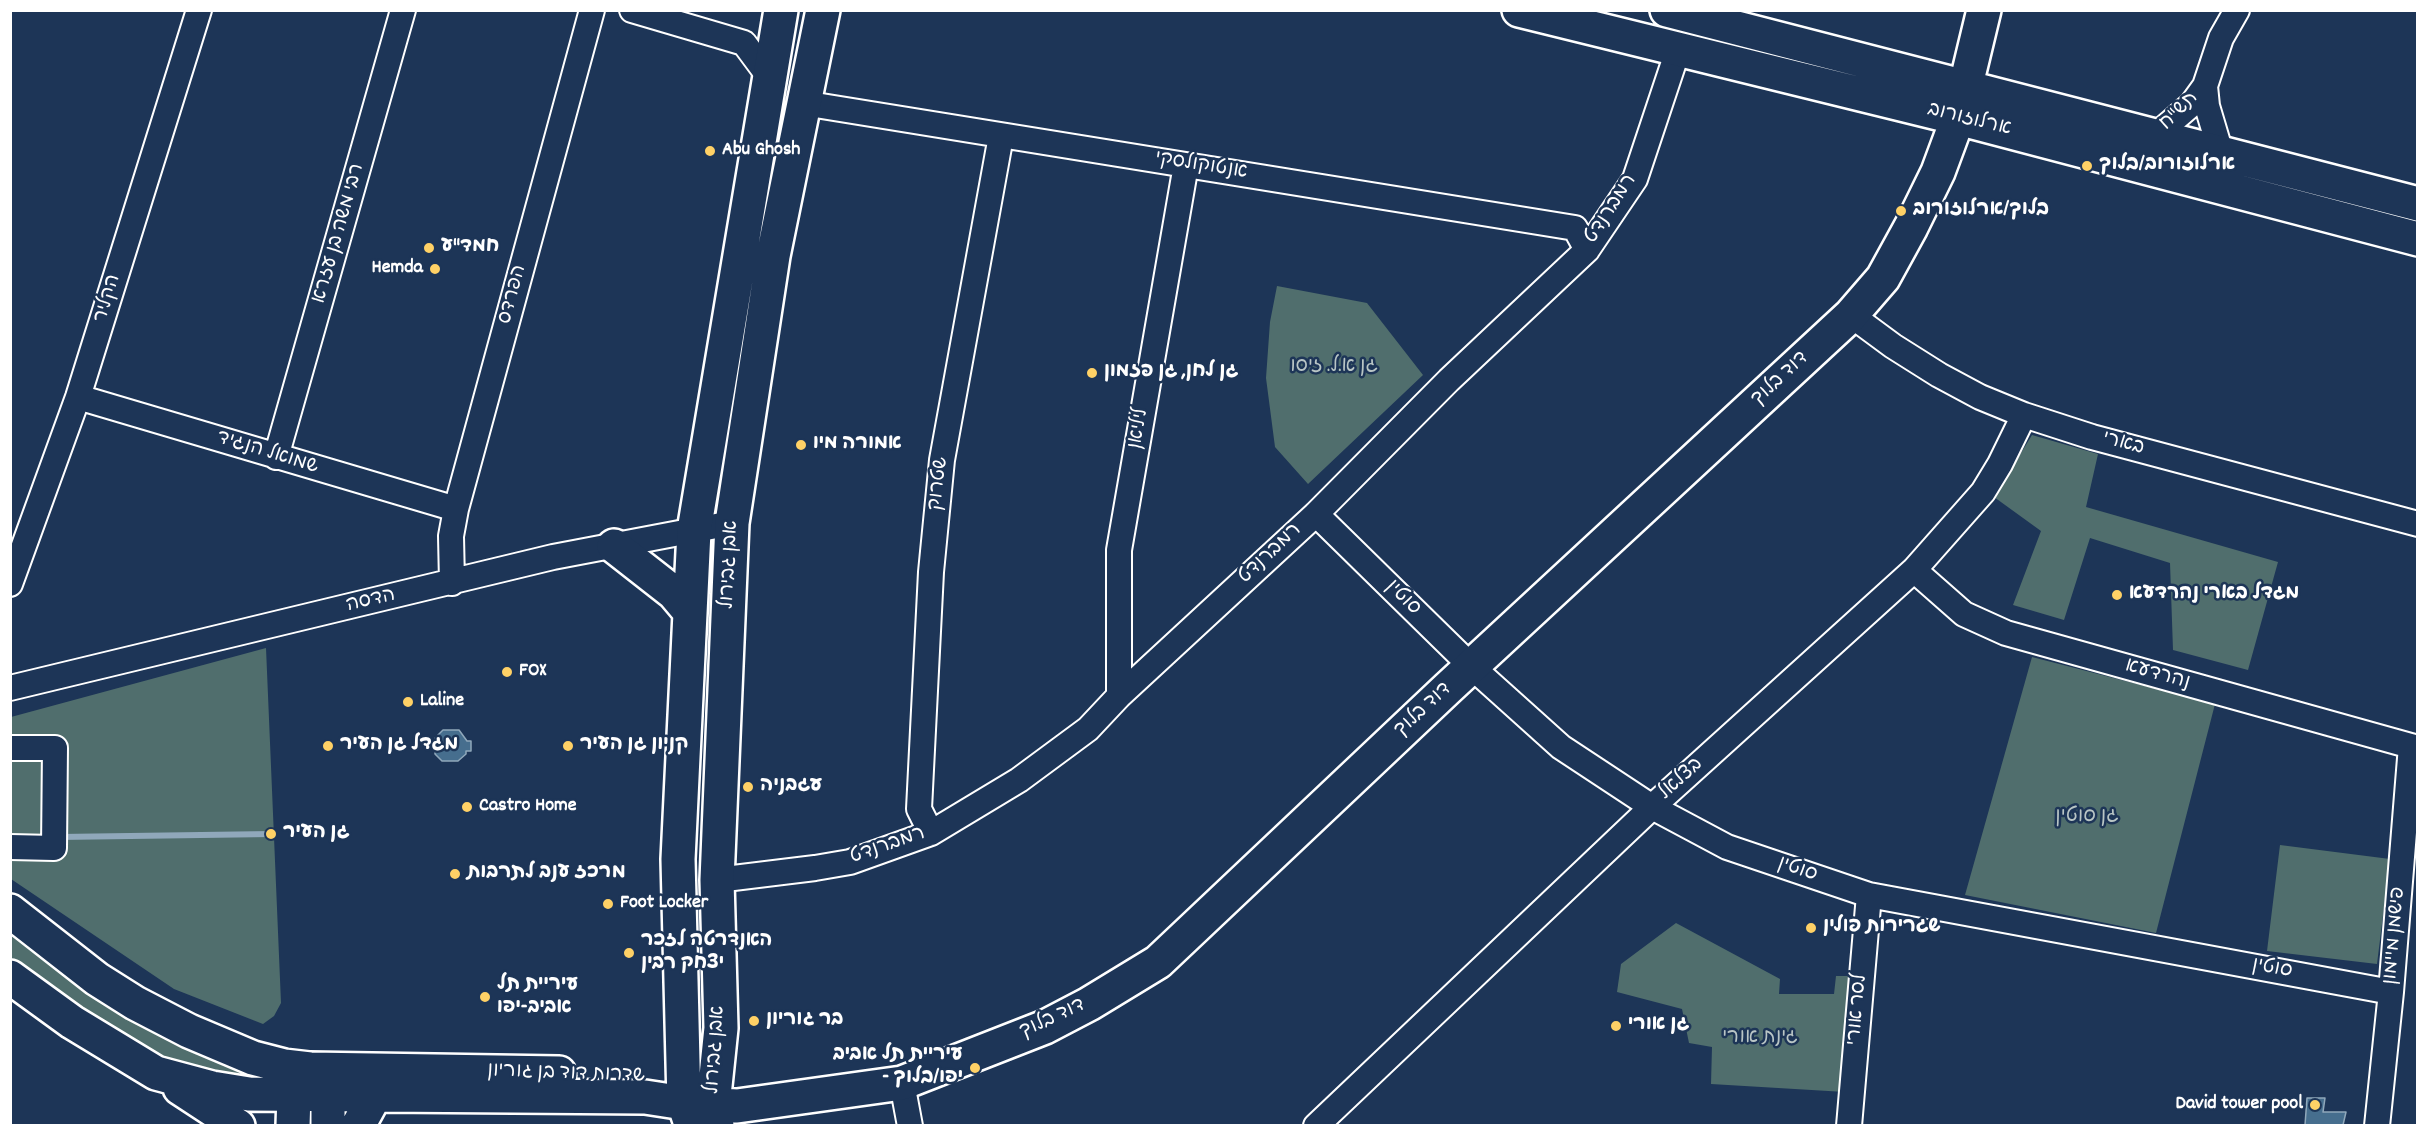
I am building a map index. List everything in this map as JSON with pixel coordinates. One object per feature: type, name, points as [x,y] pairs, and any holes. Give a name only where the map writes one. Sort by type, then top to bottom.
[{"type":"street","name":"הקליר","points":[[10,584],[78,397],[199,10]]},
{"type":"street","name":"רבי משה בן עזרא","points":[[276,457],[403,10]]},
{"type":"street","name":"הפרדס","points":[[452,582],[451,536],[456,509],[592,10]]},
{"type":"street","points":[[632,10],[744,43],[770,78]]},
{"type":"street","name":"אבן גבירול","points":[[698,1109],[678,859],[694,531],[781,10]]},
{"type":"street","name":"אבן גבירול","points":[[698,1109],[721,1028],[717,880],[732,523],[773,256],[823,10]]},
{"type":"street","name":"ארלוזורוב","points":[[1519,10],[1958,118],[2418,239]]},
{"type":"street","name":"ארלוזורוב","points":[[1667,10],[2418,204]]},
{"type":"street","name":"דוד בלוך","points":[[698,1109],[737,1106],[902,1083],[1046,1027],[1158,962],[1851,315],[1882,278],[1911,227],[1938,172],[1958,118],[1984,10]]},
{"type":"street","points":[[2205,86],[2222,38],[2236,10]]},
{"type":"street","name":"רמברנדט","points":[[717,880],[850,862],[931,833],[1019,780],[1088,729],[1119,696],[1316,514],[1449,380],[1587,250],[1635,179],[1678,50]]},
{"type":"street","name":"תש\"ח","points":[[2155,136],[2192,104],[2205,86]]},
{"type":"street","name":"תש\"ח","points":[[2205,86],[2207,106],[2221,153]]},
{"type":"street","name":"אנטוקולסקי","points":[[803,103],[1575,228],[1587,250]]},
{"type":"street","name":"שטרוק","points":[[931,833],[919,809],[931,572],[942,460],[1001,136]]},
{"type":"street","name":"ליליאן","points":[[1119,696],[1119,550],[1186,165]]},
{"type":"street","name":"בארי","points":[[1851,315],[1893,346],[1939,375],[1980,397],[2024,415],[2092,436],[2418,524]]},
{"type":"street","name":"שמואל הנגיד","points":[[78,397],[456,509]]},
{"type":"street","name":"בצלאל","points":[[1317,1124],[1652,807],[1914,570],[1983,492],[2000,464],[2024,415]]},
{"type":"street","name":"סוטין","points":[[1316,514],[1472,667],[1561,747],[1652,807],[1727,847],[1869,896],[2391,992]]},
{"type":"street","name":"הדסה","points":[[10,688],[554,558],[732,523]]},
{"type":"street","points":[[614,546],[674,593],[690,612]]},
{"type":"street","name":"נהרדעא","points":[[1914,570],[1964,614],[2006,633],[2414,747]]},
{"type":"street","name":"פישמן מיימון","points":[[2377,1125],[2414,747]]},
{"type":"street","points":[[10,748],[55,748],[54,848],[10,848]]},
{"type":"street","name":"לסר אורי","points":[[1849,1125],[1869,896]]},
{"type":"street","name":"שדרות דוד בן גוריון","points":[[10,911],[97,979],[135,1003],[189,1031],[253,1058],[284,1066],[311,1102]]},
{"type":"street","name":"שדרות דוד בן גוריון","points":[[10,977],[72,1022],[156,1072],[228,1091],[311,1102],[645,1075],[698,1109]]},
{"type":"street","points":[[156,1072],[238,1125]]},
{"type":"street","points":[[902,1083],[910,1125]]},
{"type":"street","points":[[358,1125],[375,1095]]},
{"type":"street","name":"שדרות דוד בן גוריון","points":[[311,1102],[375,1095],[645,1097],[698,1109]]},
{"type":"street","points":[[1317,1124],[1345,1125]]},
{"type":"green space","name":"גן א.ל. זיסו","points":[[1277,286],[1367,303],[1423,375],[1308,484],[1275,447],[1266,378],[1270,322]]},
{"type":"green space","points":[[2032,435],[2098,454],[2086,507],[2278,562],[2248,670],[2173,650],[2170,563],[2090,538],[2064,620],[2013,605],[2041,531],[1994,497]]},
{"type":"green space","points":[[266,648],[281,1003],[274,1016],[263,1024],[174,989],[11,879],[11,717]]},
{"type":"green space","name":"גן סוטין","points":[[2032,657],[2215,704],[2156,933],[1965,895]]},
{"type":"green space","points":[[2280,845],[2390,859],[2377,964],[2267,951]]},
{"type":"green space","points":[[10,923],[254,1065],[249,1091],[156,1056],[11,965]]},
{"type":"green space","name":"גינת אורי","points":[[1676,923],[1780,979],[1779,994],[1834,994],[1836,976],[1857,976],[1845,1092],[1711,1084],[1712,1047],[1689,1043],[1682,1009],[1617,992],[1621,964]]},
{"type":"water","points":[[443,730],[459,730],[467,741],[471,741],[471,751],[466,751],[466,754],[458,761],[442,761],[435,754],[435,738]]},
{"type":"water","name":"David tower pool","points":[[2307,1098],[2325,1098],[2323,1112],[2346,1112],[2343,1125],[2305,1125]]},
{"type":"waterway","points":[[59,837],[272,834]]},
{"type":"place","name":"Abu Ghosh","points":[[710,151]]},
{"type":"place","name":"ארלוזורוב/בלוך","points":[[2087,166]]},
{"type":"place","name":"בלוך/ארלוזורוב","points":[[1901,211]]},
{"type":"place","name":"חמד\"ע","points":[[429,248]]},
{"type":"place","name":"Hemda","points":[[435,269]]},
{"type":"place","name":"גן לחן, גן פזמון","points":[[1092,373]]},
{"type":"place","name":"אמורה מיו","points":[[801,445]]},
{"type":"place","name":"מגדל בארי נהרדעא","points":[[2117,595]]},
{"type":"place","name":"FOX","points":[[507,672]]},
{"type":"place","name":"Laline","points":[[408,702]]},
{"type":"place","name":"מגדל גן העיר","points":[[328,746]]},
{"type":"place","name":"קניון גן העיר","points":[[568,746]]},
{"type":"place","name":"עגבניה","points":[[748,787]]},
{"type":"place","name":"Castro Home","points":[[467,807]]},
{"type":"place","name":"גן העיר","points":[[271,834]]},
{"type":"place","name":"מרכז ענב לתרבות","points":[[455,874]]},
{"type":"place","name":"Foot Locker","points":[[608,904]]},
{"type":"place","name":"שגרירות פולין","points":[[1811,928]]},
{"type":"place","name":"האנדרטה לזכר יצחק רבין","points":[[629,953]]},
{"type":"place","name":"עיריית תל אביב-יפו","points":[[485,997]]},
{"type":"place","name":"בר גוריון","points":[[754,1021]]},
{"type":"place","name":"גן אורי","points":[[1616,1026]]},
{"type":"place","name":"עיריית תל אביב - יפו/בלוך","points":[[975,1068]]},
{"type":"place","name":"David tower pool","points":[[2315,1105]]}]
